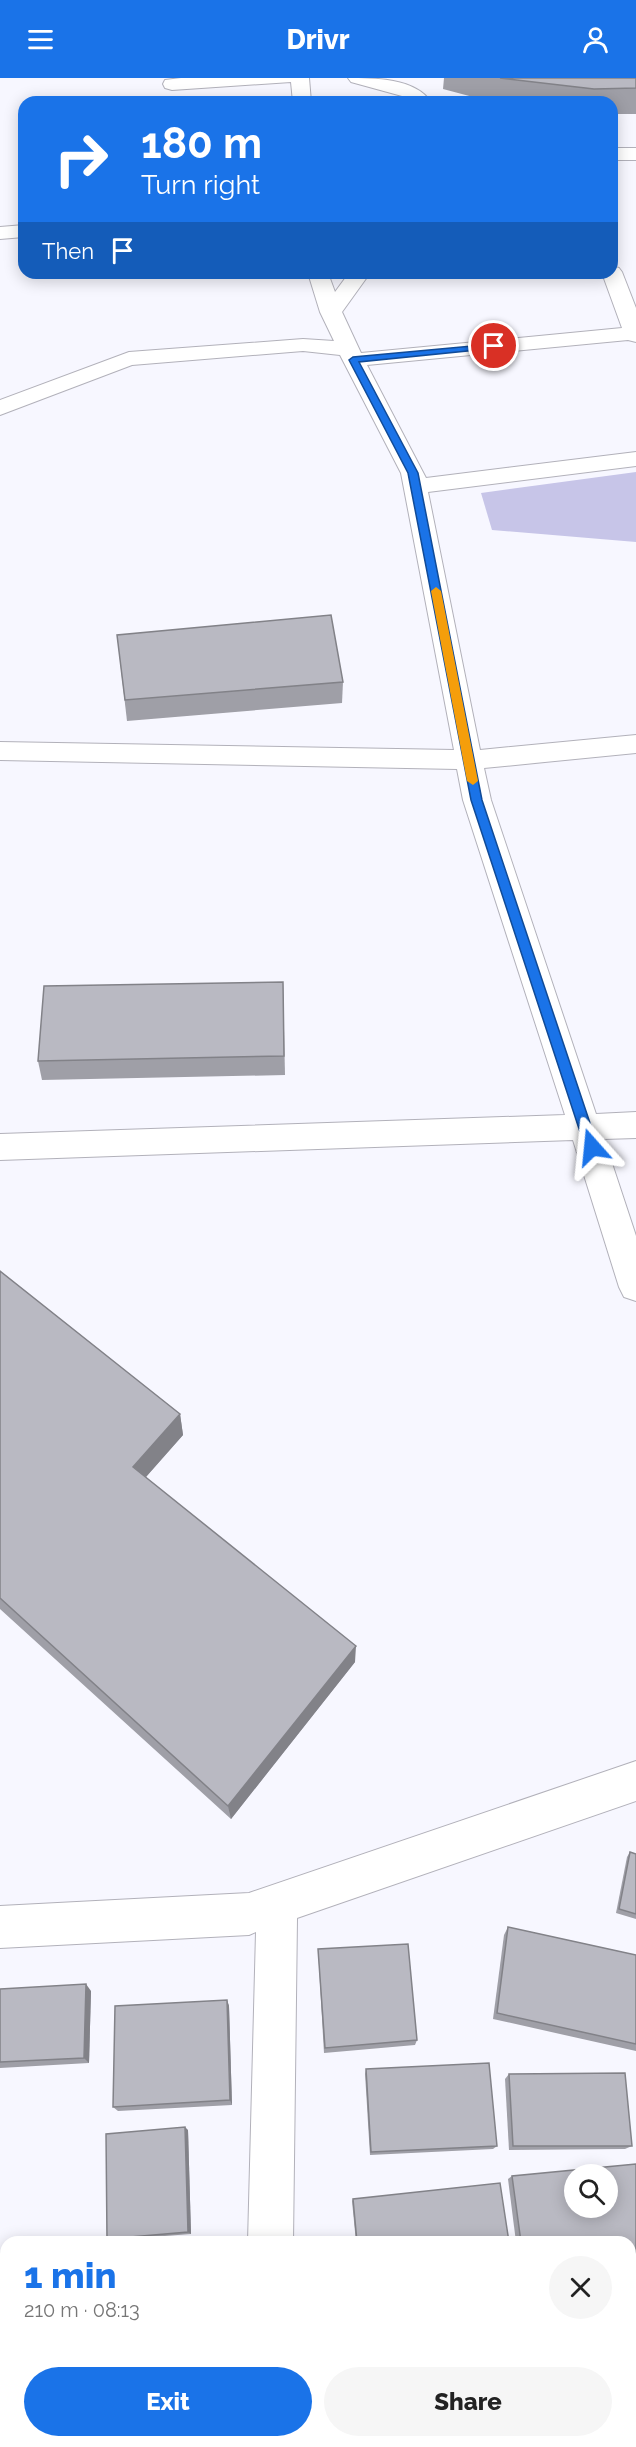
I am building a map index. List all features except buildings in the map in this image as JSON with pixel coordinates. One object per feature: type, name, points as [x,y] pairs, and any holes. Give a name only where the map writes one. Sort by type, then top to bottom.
[{"type":"street","points":[[172,84],[287,78]]},
{"type":"street","points":[[300,78],[302,96]]},
{"type":"street","points":[[357,78],[409,92],[414,96]]},
{"type":"street","points":[[618,154],[636,154]]},
{"type":"street","points":[[0,233],[18,232]]},
{"type":"street","points":[[320,279],[331,312],[350,354],[413,473],[477,800],[636,1287]]},
{"type":"street","points":[[331,312],[356,279]]},
{"type":"street","points":[[0,408],[129,359],[303,345],[350,354],[636,334],[615,279]]},
{"type":"street","points":[[416,486],[636,459]]},
{"type":"street","points":[[0,751],[469,760],[636,744]]},
{"type":"street","points":[[0,1147],[636,1125]]},
{"type":"street","points":[[0,1927],[249,1914],[636,1780]]},
{"type":"street","points":[[271,2236],[277,1905]]},
{"type":"shaded area","points":[[636,472],[636,542],[492,530],[481,493]]},
{"type":"slow traffic","points":[[436,591],[473,781]]},
{"type":"route","points":[[494,346],[353,360],[413,473],[477,800],[592,1147]]}]
